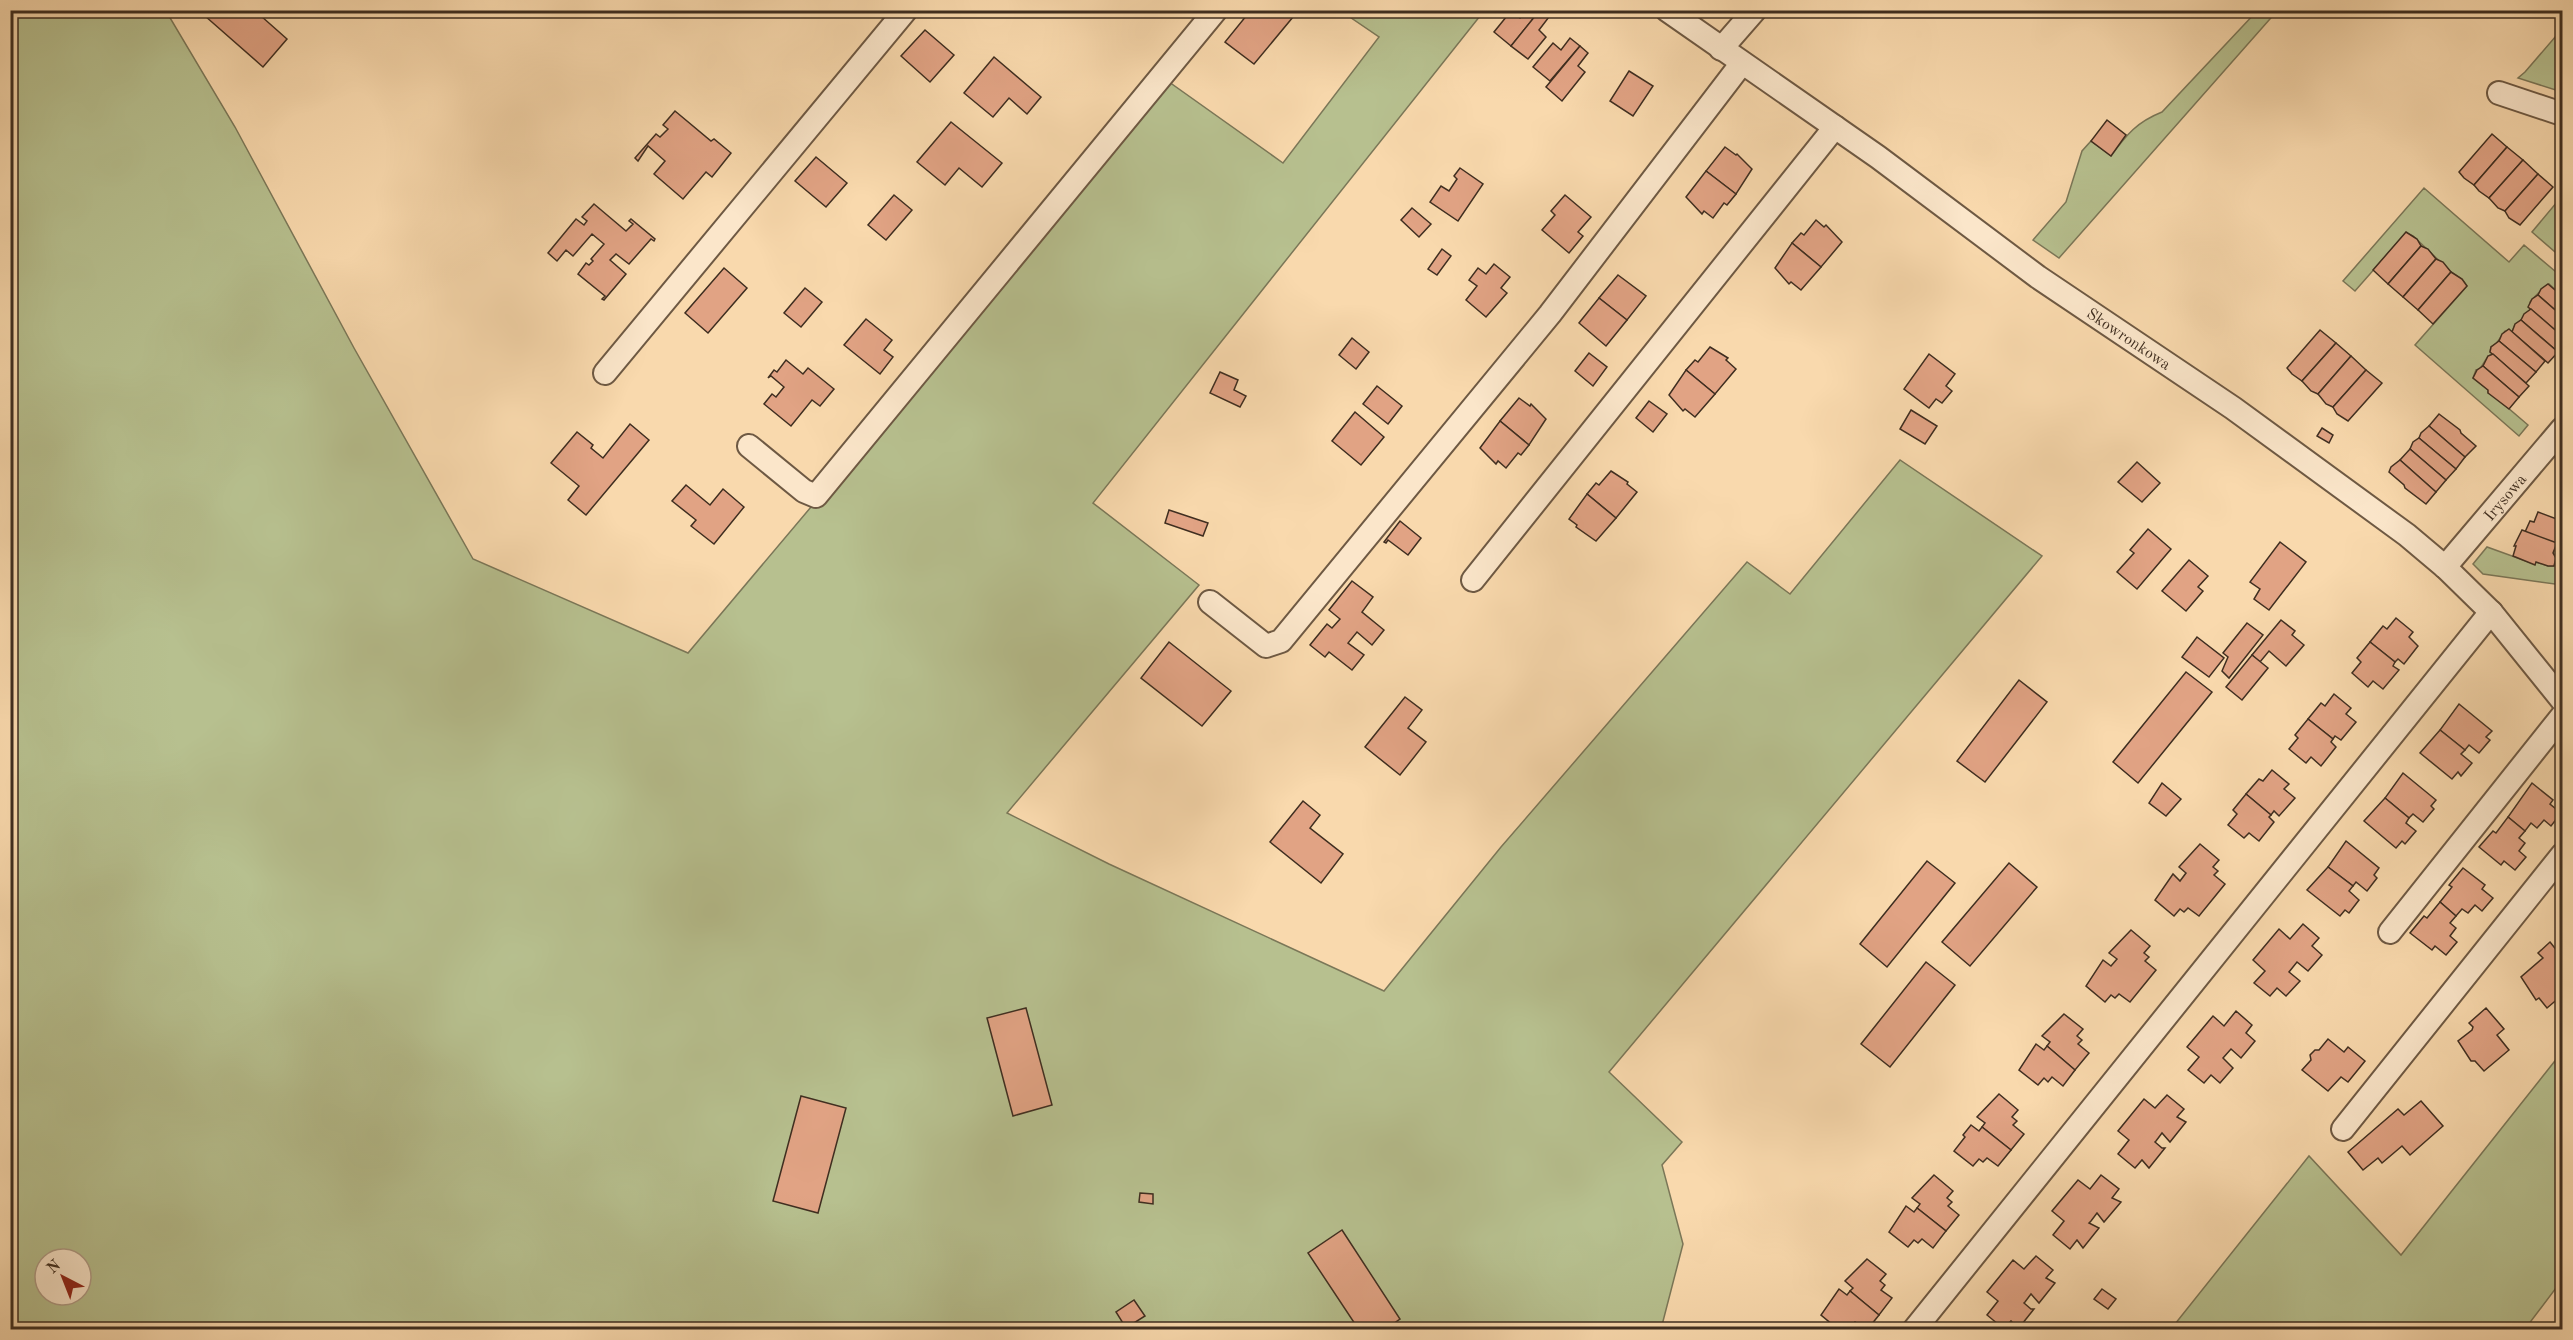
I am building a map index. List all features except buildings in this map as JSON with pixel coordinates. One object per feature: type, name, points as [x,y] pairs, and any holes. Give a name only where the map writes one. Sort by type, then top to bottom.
[{"type":"street","points":[[605,373],[906,10]]},
{"type":"street","points":[[749,446],[804,491],[816,496],[1216,10]]},
{"type":"street","name":"Skowronkowa","points":[[1666,10],[1835,127],[2047,283],[2233,408],[2338,483],[2445,567],[2492,612],[2562,700]]},
{"type":"street","points":[[1721,49],[1755,10]]},
{"type":"street","points":[[1210,603],[1266,646],[1281,641],[1556,306],[1742,63]]},
{"type":"street","points":[[2499,93],[2562,114]]},
{"type":"street","points":[[1473,580],[1835,127]]},
{"type":"street","name":"Irysowa","points":[[2445,567],[2562,429]]},
{"type":"street","points":[[1914,1329],[2492,612]]},
{"type":"street","points":[[2390,933],[2562,716]]},
{"type":"street","points":[[2343,1129],[2562,855]]},
{"type":"green space","points":[[10,11],[166,11],[235,127],[354,348],[473,559],[688,653],[1169,82],[1283,163],[1379,37],[1341,11],[1484,11],[1093,503],[1199,585],[1007,813],[1109,864],[1384,991],[1501,847],[1747,562],[1790,594],[1900,460],[2042,556],[1609,1072],[1682,1142],[1662,1165],[1683,1244],[1661,1329],[11,1329]]},
{"type":"green space","points":[[2257,11],[2277,11],[2059,258],[2033,240],[2066,202],[2082,151],[2091,141],[2111,156],[2133,130],[2162,112]]},
{"type":"green space","points":[[2562,29],[2562,92],[2518,78],[2525,72]]},
{"type":"green space","points":[[2424,188],[2509,262],[2524,245],[2562,277],[2562,296],[2549,284],[2541,290],[2530,302],[2530,311],[2515,325],[2512,332],[2505,331],[2491,347],[2490,352],[2493,354],[2488,356],[2480,369],[2476,370],[2473,378],[2528,425],[2519,436],[2415,345],[2467,286],[2462,279],[2451,272],[2413,236],[2406,233],[2355,291],[2343,281]]},
{"type":"green space","points":[[2562,196],[2562,258],[2532,232]]},
{"type":"green space","points":[[2557,543],[2562,546],[2562,585],[2483,574],[2473,564],[2487,547],[2534,564],[2536,562],[2554,566],[2556,558],[2553,553]]},
{"type":"green space","points":[[2562,1052],[2562,1280],[2525,1329],[2171,1329],[2309,1156],[2401,1255]]}]
